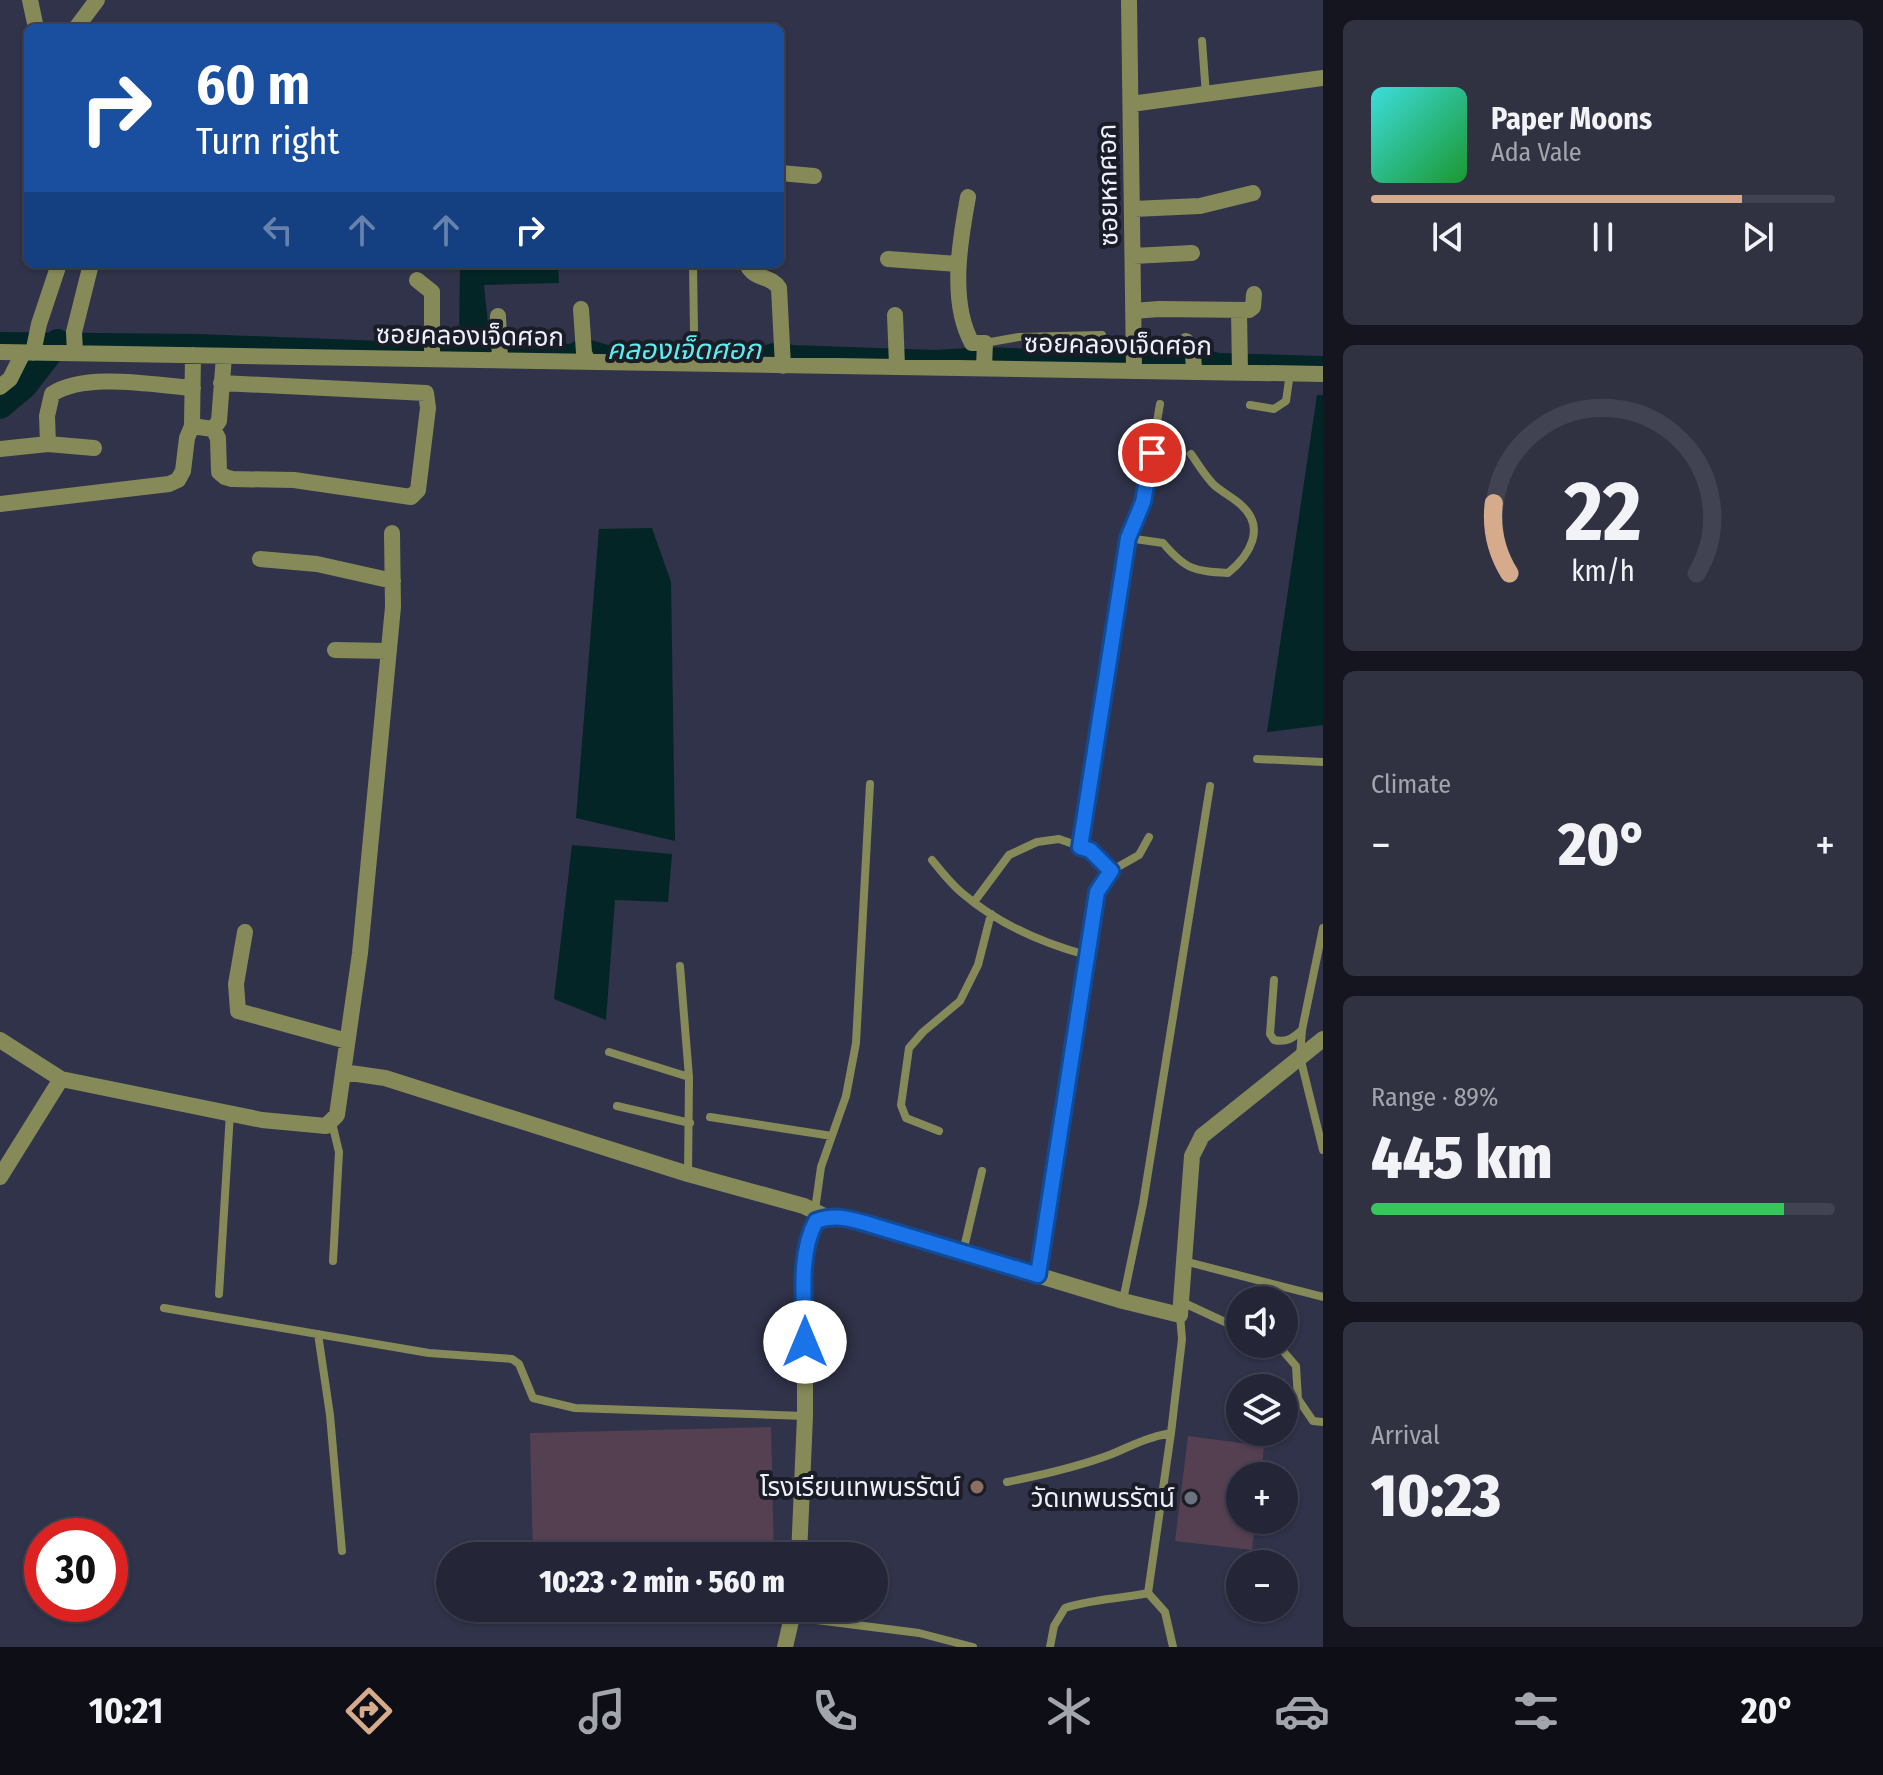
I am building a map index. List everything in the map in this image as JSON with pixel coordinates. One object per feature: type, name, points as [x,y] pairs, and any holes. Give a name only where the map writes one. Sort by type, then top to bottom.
[{"type":"street","points":[[30,0],[35,24]]},
{"type":"street","points":[[79,24],[97,0]]},
{"type":"street","name":"ซอยหกศอก","points":[[1129,0],[1131,104],[1145,209],[1145,310],[1134,369]]},
{"type":"street","points":[[1131,104],[1323,78]]},
{"type":"street","points":[[784,173],[814,176]]},
{"type":"street","points":[[1145,209],[1200,206],[1253,193]]},
{"type":"street","points":[[968,197],[958,264],[967,333],[984,355]]},
{"type":"street","points":[[1145,256],[1192,253]]},
{"type":"street","points":[[888,259],[958,264]]},
{"type":"street","points":[[0,387],[31,351],[58,268]]},
{"type":"street","points":[[75,344],[90,268]]},
{"type":"street","points":[[750,268],[754,274],[771,279],[779,288],[783,361]]},
{"type":"street","points":[[417,280],[432,292],[432,355]]},
{"type":"street","points":[[1145,310],[1249,310],[1253,307],[1254,294]]},
{"type":"street","points":[[581,309],[586,357]]},
{"type":"street","points":[[1239,310],[1239,362]]},
{"type":"street","points":[[895,315],[897,365]]},
{"type":"street","points":[[498,316],[500,350]]},
{"type":"street","name":"ซอยคลองเจ็ดศอก","points":[[0,352],[75,344],[224,356],[432,355],[500,350],[586,357],[897,365],[984,355],[1134,369],[1192,357],[1239,362],[1290,373],[1323,374]]},
{"type":"street","points":[[0,504],[169,484],[178,480],[183,471],[187,438],[192,426],[193,355]]},
{"type":"street","points":[[213,429],[219,421],[224,356]]},
{"type":"street","points":[[48,444],[47,416],[52,394],[65,385],[93,382],[193,388]]},
{"type":"street","points":[[213,429],[218,438],[219,472],[225,477],[294,480],[411,497],[418,490],[428,408],[428,395],[424,392],[221,383]]},
{"type":"street","points":[[192,426],[213,429]]},
{"type":"street","points":[[0,449],[48,444],[94,448]]},
{"type":"street","points":[[0,1040],[61,1079],[262,1120],[326,1126],[332,1123],[337,1115],[360,953],[389,651],[392,533]]},
{"type":"street","points":[[260,559],[317,564],[393,581]]},
{"type":"street","points":[[335,650],[389,651]]},
{"type":"street","points":[[245,932],[236,984],[238,1011],[347,1041]]},
{"type":"street","points":[[343,1072],[385,1078],[820,1214],[854,1220],[1123,1301],[1181,1308],[1192,1156],[1196,1146],[1202,1136],[1323,1039]]},
{"type":"street","points":[[0,1177],[61,1079]]},
{"type":"street","points":[[800,1542],[805,1416],[805,1264],[809,1235],[820,1214]]},
{"type":"street","points":[[785,1647],[791,1622]]},
{"type":"lane","points":[[1202,41],[1206,95]]},
{"type":"lane","points":[[691,358],[693,268]]},
{"type":"lane","points":[[984,355],[1019,337],[1102,335]]},
{"type":"lane","points":[[1250,405],[1274,409],[1286,401],[1290,373]]},
{"type":"lane","points":[[1080,847],[1128,538],[1143,502],[1160,404]]},
{"type":"lane","points":[[1128,538],[1163,543],[1180,563],[1196,571],[1228,573],[1245,559],[1255,537],[1253,520],[1243,506],[1216,487],[1191,454]]},
{"type":"lane","points":[[1257,759],[1323,762]]},
{"type":"lane","points":[[820,1214],[821,1167],[846,1096],[856,1043],[870,784]]},
{"type":"lane","points":[[1123,1301],[1145,1189],[1210,786]]},
{"type":"lane","points":[[1038,1275],[1097,892],[1111,871],[1139,855],[1149,837]]},
{"type":"lane","points":[[974,902],[1009,855],[1037,842],[1059,839],[1090,850],[1111,871]]},
{"type":"lane","points":[[932,860],[961,892],[991,914],[1048,944],[1086,955]]},
{"type":"lane","points":[[939,1131],[906,1118],[901,1105],[909,1048],[960,1001],[978,965],[991,914]]},
{"type":"lane","points":[[1323,928],[1302,1030],[1300,1057],[1323,1150]]},
{"type":"lane","points":[[680,966],[689,1077],[688,1174]]},
{"type":"lane","points":[[1274,980],[1270,1034],[1274,1040],[1282,1042],[1290,1040],[1302,1030]]},
{"type":"lane","points":[[609,1052],[689,1077]]},
{"type":"lane","points":[[617,1106],[690,1123]]},
{"type":"lane","points":[[219,1294],[230,1113]]},
{"type":"lane","points":[[710,1117],[832,1136]]},
{"type":"lane","points":[[332,1123],[339,1152],[333,1261]]},
{"type":"lane","points":[[963,1252],[982,1171]]},
{"type":"lane","points":[[1184,1261],[1323,1297]]},
{"type":"lane","points":[[164,1308],[429,1353],[512,1359],[519,1364],[533,1398],[575,1408],[805,1416]]},
{"type":"lane","points":[[1148,1593],[1182,1339],[1181,1308],[1226,1324]]},
{"type":"lane","points":[[323,1335],[342,1551]]},
{"type":"lane","points":[[1289,1358],[1296,1366],[1298,1399],[1313,1421],[1323,1422]]},
{"type":"lane","points":[[1007,1482],[1068,1468],[1111,1454],[1146,1437],[1171,1433]]},
{"type":"lane","points":[[1050,1647],[1054,1626],[1065,1608],[1084,1601],[1113,1600],[1148,1593]]},
{"type":"lane","points":[[1148,1593],[1165,1612],[1173,1647]]},
{"type":"lane","points":[[853,1622],[919,1633],[973,1647]]},
{"type":"shaded area","points":[[460,268],[558,268],[559,283],[484,285],[489,333],[459,339]]},
{"type":"shaded area","points":[[1317,395],[1323,395],[1323,725],[1267,732]]},
{"type":"shaded area","points":[[652,528],[671,582],[675,841],[576,818],[599,529]]},
{"type":"shaded area","points":[[572,845],[672,854],[668,902],[615,900],[606,1020],[554,999]]},
{"type":"building","points":[[771,1427],[774,1542],[533,1542],[530,1433]]},
{"type":"building","points":[[1188,1436],[1226,1441],[1226,1446],[1264,1446],[1262,1462],[1226,1462],[1226,1534],[1254,1534],[1252,1550],[1175,1541]]},
{"type":"waterway","name":"คลองเจ็ดศอก","points":[[0,340],[199,342],[382,349],[429,343],[449,352],[500,348],[572,352],[583,346],[610,354],[676,352],[687,348],[702,353],[725,354],[778,350],[935,358],[985,355],[1169,362],[1194,356],[1220,361],[1323,364]]},
{"type":"waterway","points":[[0,406],[24,386],[58,342]]},
{"type":"place","name":"โรงเรียนเทพนรรัตน์","points":[[977,1487]]},
{"type":"place","name":"วัดเทพนรรัตน์","points":[[1191,1498]]},
{"type":"route","points":[[805,1342],[805,1264],[809,1235],[816,1221],[826,1217],[841,1217],[868,1224],[1038,1275],[1097,892],[1111,871],[1090,850],[1080,847],[1128,538],[1143,502],[1152,453]]}]
